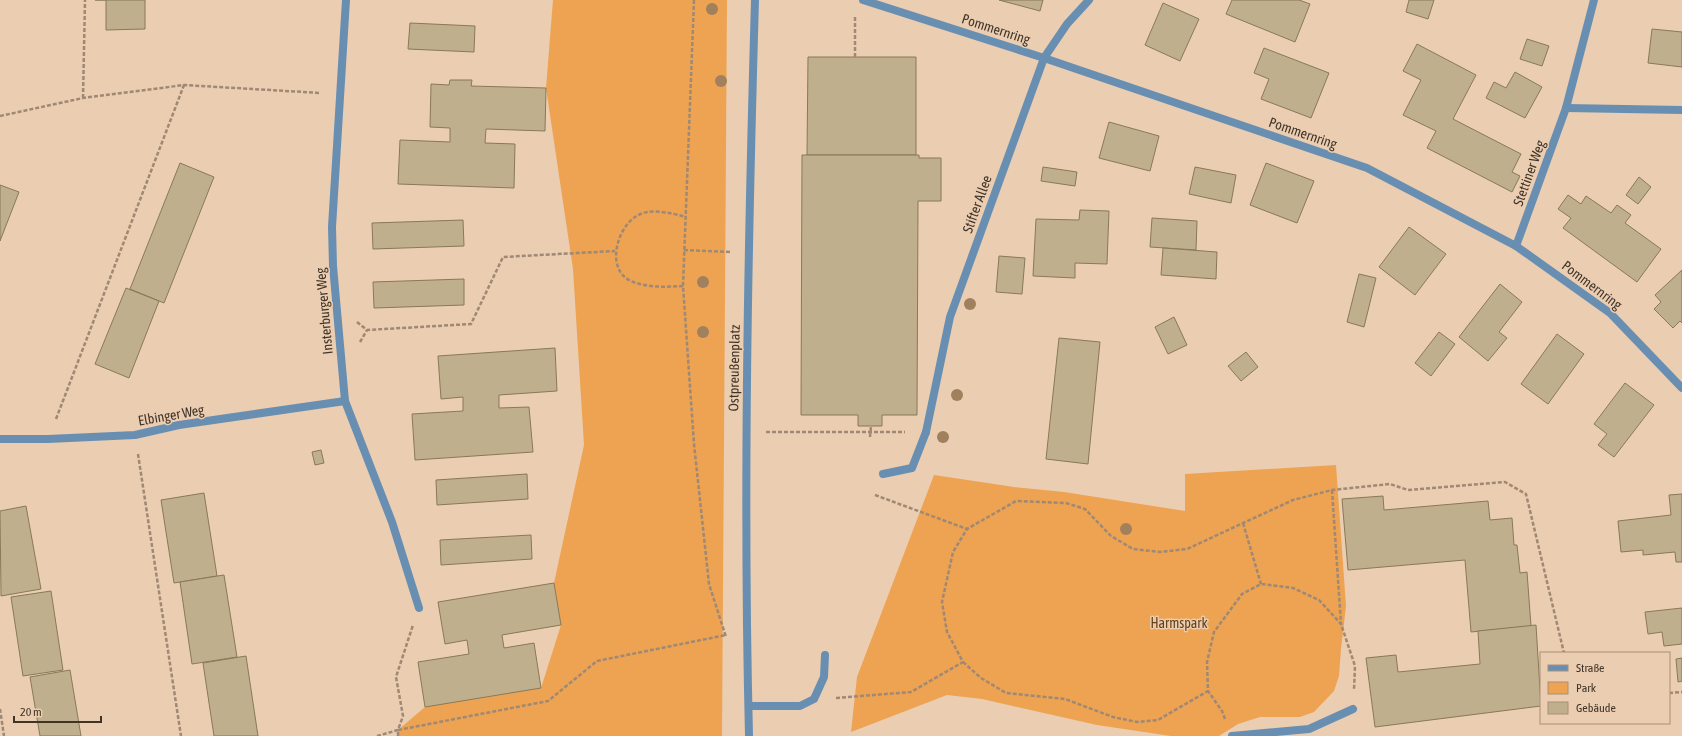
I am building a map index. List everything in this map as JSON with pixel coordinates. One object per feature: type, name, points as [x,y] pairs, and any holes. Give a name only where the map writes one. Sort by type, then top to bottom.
[{"type":"street","name":"Insterburger Weg","points":[[346,0],[332,227],[333,266],[345,401],[392,522],[419,608]]},
{"type":"street","name":"Ostpreußenplatz","points":[[749,736],[746,432],[748,253],[755,0]]},
{"type":"street","name":"Pommernring","points":[[863,0],[1044,58],[1366,168],[1516,246],[1610,313],[1682,388]]},
{"type":"street","name":"Stifter Allee","points":[[883,474],[912,468],[926,432],[950,317],[1044,58],[1067,24],[1089,0]]},
{"type":"street","name":"Stettiner Weg","points":[[1516,246],[1566,108],[1594,0]]},
{"type":"street","points":[[1566,108],[1682,110]]},
{"type":"street","name":"Elbinger Weg","points":[[0,439],[48,440],[135,435],[179,425],[345,401]]},
{"type":"street","points":[[749,706],[800,706],[814,699],[824,678],[825,655]]},
{"type":"street","points":[[1232,736],[1309,729],[1353,709]]},
{"type":"path","points":[[83,98],[85,0]]},
{"type":"path","points":[[694,0],[683,286],[694,444],[708,584],[728,643]]},
{"type":"path","points":[[855,14],[855,57]]},
{"type":"path","points":[[48,440],[184,85]]},
{"type":"path","points":[[0,116],[83,98],[184,85],[340,95]]},
{"type":"path","points":[[683,286],[656,287],[631,281],[621,272],[615,251],[620,235],[636,216],[646,213],[666,212],[686,217]]},
{"type":"path","points":[[684,250],[748,253]]},
{"type":"path","points":[[336,303],[366,330],[471,324],[503,257],[615,251]]},
{"type":"path","points":[[870,426],[870,437]]},
{"type":"path","points":[[746,432],[926,432]]},
{"type":"path","points":[[135,435],[181,736]]},
{"type":"path","points":[[1208,691],[1158,720],[1138,722],[1113,717],[1065,699],[1006,693],[982,678],[964,662],[947,632],[942,602],[953,552],[967,529],[1016,501],[1066,503],[1085,509],[1111,536],[1133,548],[1160,552],[1187,550],[1293,500],[1332,490],[1390,484],[1408,490],[1505,482],[1526,494],[1564,652]]},
{"type":"path","points":[[1332,490],[1341,624],[1355,666],[1353,709]]},
{"type":"path","points":[[875,495],[967,529]]},
{"type":"path","points":[[1243,523],[1261,584]]},
{"type":"path","points":[[1232,736],[1222,711],[1208,691],[1208,662],[1214,632],[1242,594],[1261,584],[1293,588],[1319,600],[1341,624]]},
{"type":"path","points":[[398,736],[398,730],[403,716],[396,677],[419,608]]},
{"type":"path","points":[[377,736],[398,730],[548,701],[597,661],[726,635]]},
{"type":"path","points":[[814,699],[911,692],[964,662]]},
{"type":"path","points":[[1670,693],[1682,692]]},
{"type":"path","points":[[0,709],[4,736]]},
{"type":"green space","points":[[553,0],[727,0],[722,736],[398,736],[398,730],[425,707],[541,688],[561,625],[554,583],[584,445],[573,269],[546,88]]},
{"type":"green space","name":"Harmspark","points":[[1336,465],[1346,606],[1339,676],[1334,691],[1314,712],[1300,717],[1260,717],[1238,724],[1219,736],[1171,736],[1097,725],[982,699],[947,695],[851,732],[857,677],[934,475],[1014,487],[1064,492],[1185,511],[1185,474]]},
{"type":"building","points":[[106,0],[145,0],[145,29],[106,30]]},
{"type":"building","points":[[999,0],[1043,0],[1040,11]]},
{"type":"building","points":[[1232,0],[1299,0],[1310,4],[1295,42],[1226,14]]},
{"type":"building","points":[[1409,0],[1434,0],[1428,19],[1406,12]]},
{"type":"building","points":[[1163,3],[1199,19],[1180,61],[1145,45]]},
{"type":"building","points":[[410,23],[475,26],[474,52],[408,49]]},
{"type":"building","points":[[1652,29],[1682,32],[1682,67],[1648,63]]},
{"type":"building","points":[[1527,39],[1549,46],[1542,66],[1520,59]]},
{"type":"building","points":[[1417,44],[1476,75],[1453,119],[1521,154],[1512,172],[1520,176],[1512,192],[1427,148],[1436,131],[1403,115],[1421,80],[1403,71]]},
{"type":"building","points":[[1264,48],[1329,73],[1311,118],[1261,99],[1269,79],[1254,73]]},
{"type":"building","points":[[808,57],[916,57],[916,155],[807,155]]},
{"type":"building","points":[[1515,72],[1542,87],[1525,118],[1486,98],[1494,82],[1506,88]]},
{"type":"building","points":[[450,80],[472,80],[471,86],[546,88],[545,131],[486,129],[485,143],[515,144],[514,188],[398,184],[400,140],[450,142],[450,128],[430,127],[431,84],[449,85]]},
{"type":"building","points":[[1109,122],[1159,136],[1150,171],[1099,158]]},
{"type":"building","points":[[802,155],[919,155],[919,158],[941,158],[941,201],[918,201],[917,415],[882,415],[882,426],[858,426],[858,415],[801,415]]},
{"type":"building","points":[[180,163],[214,177],[164,303],[130,289]]},
{"type":"building","points":[[1266,163],[1314,181],[1297,223],[1250,205]]},
{"type":"building","points":[[1043,167],[1077,172],[1075,186],[1041,181]]},
{"type":"building","points":[[1195,167],[1236,175],[1231,203],[1189,194]]},
{"type":"building","points":[[1639,177],[1651,187],[1638,204],[1626,195]]},
{"type":"building","points":[[0,185],[19,192],[0,241]]},
{"type":"building","points":[[1568,195],[1581,204],[1586,196],[1611,213],[1617,205],[1631,215],[1625,223],[1661,249],[1637,282],[1563,228],[1571,218],[1558,209]]},
{"type":"building","points":[[1080,210],[1109,211],[1107,264],[1075,263],[1075,278],[1033,276],[1036,219],[1079,220]]},
{"type":"building","points":[[1152,218],[1197,221],[1196,250],[1150,247]]},
{"type":"building","points":[[463,220],[464,246],[373,249],[372,223]]},
{"type":"building","points":[[1409,227],[1446,254],[1415,295],[1379,267]]},
{"type":"building","points":[[1163,248],[1217,252],[1216,279],[1161,275]]},
{"type":"building","points":[[999,256],[1025,258],[1022,294],[996,292]]},
{"type":"building","points":[[1682,270],[1682,323],[1680,321],[1673,328],[1654,309],[1661,302],[1655,295]]},
{"type":"building","points":[[1359,274],[1376,278],[1364,327],[1347,322]]},
{"type":"building","points":[[464,279],[464,305],[374,308],[373,282]]},
{"type":"building","points":[[1500,284],[1522,302],[1499,332],[1507,338],[1488,361],[1459,337]]},
{"type":"building","points":[[126,288],[159,301],[129,378],[95,364]]},
{"type":"building","points":[[1174,317],[1187,345],[1168,354],[1155,327]]},
{"type":"building","points":[[1439,332],[1455,344],[1431,376],[1415,363]]},
{"type":"building","points":[[1557,334],[1584,354],[1548,404],[1521,384]]},
{"type":"building","points":[[1059,338],[1100,342],[1088,464],[1046,459]]},
{"type":"building","points":[[555,348],[557,391],[499,395],[499,408],[529,407],[533,452],[415,460],[412,414],[463,411],[463,397],[441,399],[438,356]]},
{"type":"building","points":[[1246,352],[1258,367],[1241,381],[1228,366]]},
{"type":"building","points":[[1625,383],[1654,405],[1614,457],[1598,445],[1607,434],[1594,424]]},
{"type":"building","points":[[321,450],[324,463],[315,465],[312,452]]},
{"type":"building","points":[[527,474],[528,499],[437,505],[436,480]]},
{"type":"building","points":[[204,493],[217,576],[174,583],[161,500]]},
{"type":"building","points":[[1682,494],[1682,562],[1676,562],[1675,552],[1643,555],[1643,550],[1621,552],[1618,521],[1671,515],[1669,495]]},
{"type":"building","points":[[1383,496],[1384,510],[1488,501],[1490,520],[1512,518],[1514,545],[1517,545],[1520,573],[1527,572],[1531,626],[1471,632],[1465,560],[1348,570],[1342,499]]},
{"type":"building","points":[[26,506],[41,589],[1,596],[0,511]]},
{"type":"building","points":[[531,535],[532,559],[441,565],[440,540]]},
{"type":"building","points":[[224,575],[237,657],[192,664],[180,582]]},
{"type":"building","points":[[554,583],[561,625],[502,635],[504,648],[534,643],[541,688],[425,707],[418,662],[469,654],[467,640],[445,644],[438,602]]},
{"type":"building","points":[[51,591],[63,670],[23,676],[11,597]]},
{"type":"building","points":[[1682,608],[1682,644],[1664,646],[1662,632],[1648,634],[1645,612]]},
{"type":"building","points":[[1536,625],[1540,706],[1375,727],[1366,658],[1396,655],[1398,672],[1480,664],[1478,631]]},
{"type":"building","points":[[246,656],[258,736],[214,736],[203,663]]},
{"type":"building","points":[[1682,658],[1682,681],[1678,682],[1676,659]]},
{"type":"building","points":[[70,670],[81,736],[40,736],[30,677]]}]
